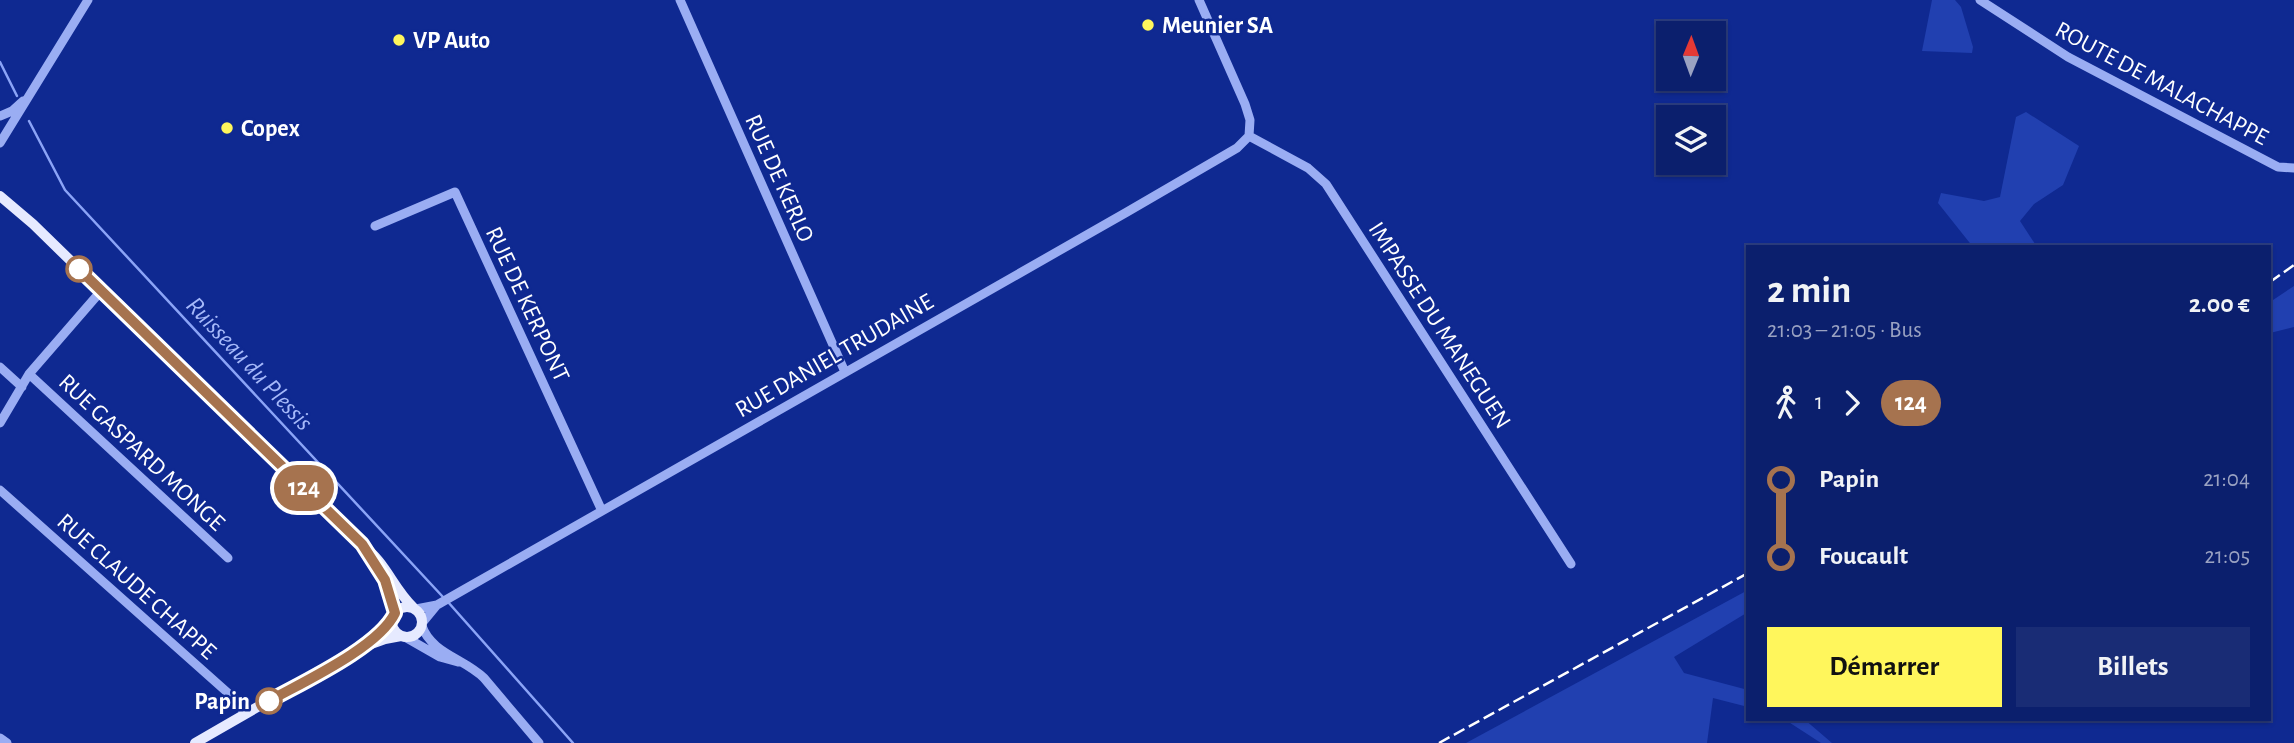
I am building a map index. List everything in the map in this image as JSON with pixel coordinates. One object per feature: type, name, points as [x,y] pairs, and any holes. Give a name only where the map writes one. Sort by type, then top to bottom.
[{"type":"main road","points":[[0,187],[33,224],[101,291],[381,561],[404,599],[420,612],[422,624],[414,636],[385,639],[360,648]]},
{"type":"main road","points":[[0,196],[33,224]]},
{"type":"main road","points":[[362,544],[385,580],[395,630],[403,636]]},
{"type":"main road","points":[[195,743],[360,648],[388,625],[403,607],[414,608]]},
{"type":"street","points":[[0,143],[15,114],[88,0]]},
{"type":"street","name":"RUE DE KERLO","points":[[680,0],[845,372]]},
{"type":"street","points":[[1199,0],[1245,104],[1250,120],[1249,136]]},
{"type":"street","name":"ROUTE DE MALACHAPPE","points":[[1980,0],[2068,57],[2278,167],[2294,168]]},
{"type":"street","points":[[0,116],[15,114]]},
{"type":"street","name":"RUE DANIEL TRUDAINE","points":[[422,624],[437,605],[1226,155],[1249,136]]},
{"type":"street","name":"IMPASSE DU MANEGUEN","points":[[1249,136],[1308,168],[1326,184],[1571,564]]},
{"type":"street","name":"RUE DE KERPONT","points":[[375,226],[455,192],[602,511]]},
{"type":"street","points":[[0,423],[29,374],[101,291]]},
{"type":"street","name":"RUE GASPARD MONGE","points":[[0,367],[22,387]]},
{"type":"street","name":"RUE GASPARD MONGE","points":[[29,374],[228,558]]},
{"type":"street","name":"RUE CLAUDE CHAPPE","points":[[0,490],[237,701],[246,715]]},
{"type":"street","name":"RUE DANIEL TRUDAINE","points":[[414,608],[437,605]]},
{"type":"street","points":[[422,624],[428,639],[434,645],[484,678],[539,743]]},
{"type":"street","points":[[403,636],[440,657],[466,664]]},
{"type":"street","points":[[0,738],[7,743]]},
{"type":"shaded area","points":[[1932,0],[1955,0],[1961,7],[1973,47],[1972,53],[1922,51]]},
{"type":"shaded area","points":[[2026,112],[2079,146],[2063,185],[2034,204],[2020,221],[2036,245],[1971,245],[1938,203],[1941,193],[1984,201],[2000,197],[2016,117]]},
{"type":"shaded area","points":[[2294,286],[2294,327],[2271,333],[2271,301]]},
{"type":"shaded area","points":[[1746,591],[1746,613],[1674,657],[1684,673],[1746,689],[1746,706],[1713,698],[1707,743],[1466,743]]},
{"type":"shaded area","points":[[1787,721],[1806,721],[1832,743],[1821,743]]},
{"type":"waterway","name":"Ruisseau du Plessis","points":[[0,62],[17,96]]},
{"type":"waterway","name":"Ruisseau du Plessis","points":[[29,121],[65,190],[443,597]]},
{"type":"waterway","name":"Ruisseau du Plessis","points":[[448,602],[573,743]]},
{"type":"railway","points":[[2271,281],[2294,265]]},
{"type":"railway","points":[[1439,743],[1746,574]]},
{"type":"bus line","name":"124","points":[[79,269],[362,544],[390,590],[395,613],[388,625],[360,648],[269,701]]},
{"type":"place","name":"Meunier SA","points":[[1148,25]]},
{"type":"place","name":"VP Auto","points":[[399,40]]},
{"type":"place","name":"Copex","points":[[227,128]]},
{"type":"place","name":"Papin","points":[[269,701]]}]
